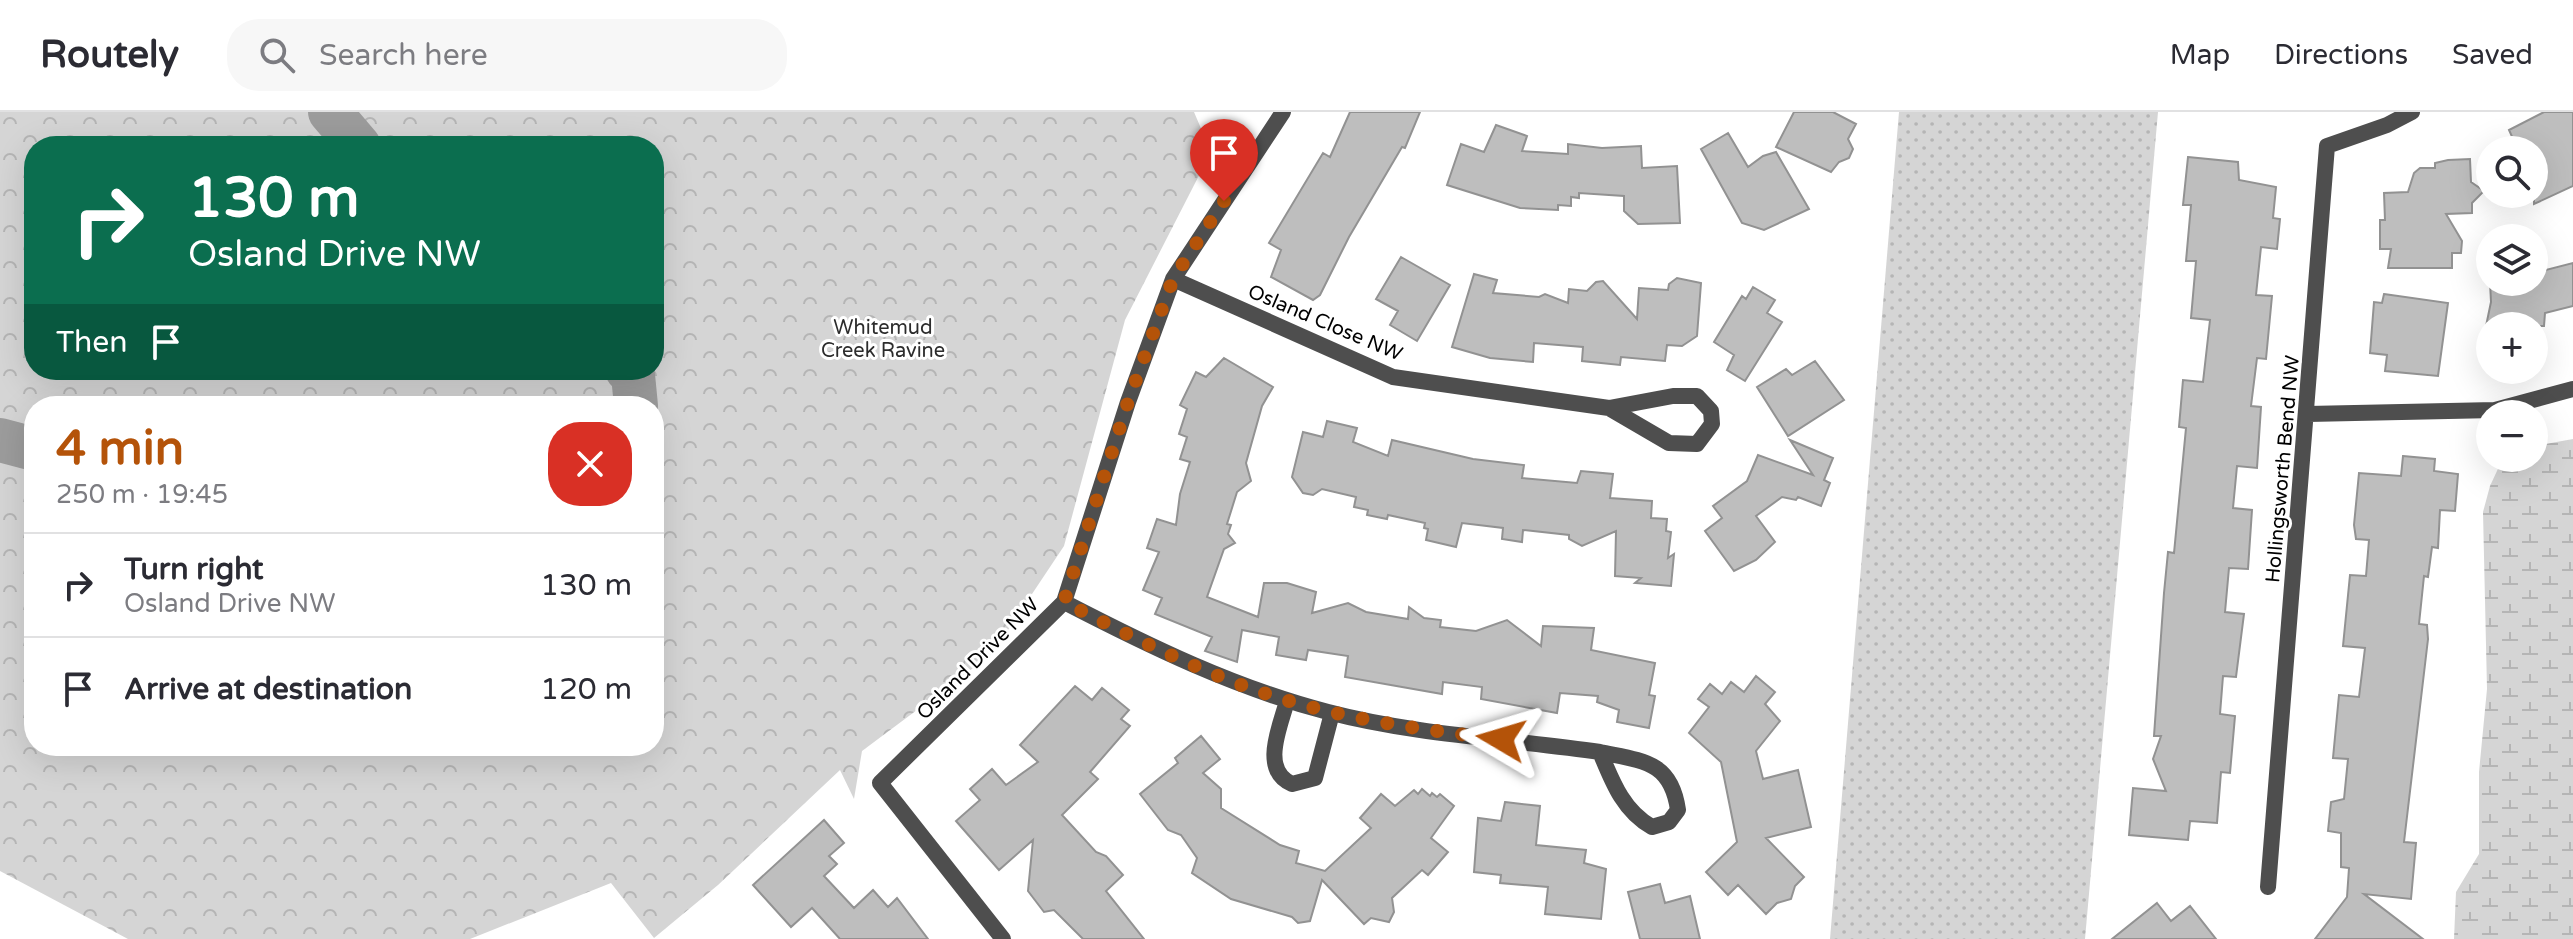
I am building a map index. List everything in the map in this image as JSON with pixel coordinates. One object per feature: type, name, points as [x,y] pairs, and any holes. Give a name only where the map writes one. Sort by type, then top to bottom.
[{"type":"street","name":"Osland Drive NW","points":[[1003,939],[880,783],[1064,602],[1128,402],[1173,279],[1283,112]]},
{"type":"street","name":"Hollingsworth Bend NW","points":[[2268,887],[2327,146],[2387,125],[2412,112]]},
{"type":"street","name":"Osland Close NW","points":[[1173,279],[1393,377],[1609,408],[1673,396],[1697,396],[1711,411],[1712,424],[1697,444],[1682,446],[1655,436],[1609,408]]},
{"type":"street","points":[[2308,414],[2495,410],[2573,389]]},
{"type":"street","points":[[1064,602],[1133,638],[1287,701],[1332,713],[1600,752],[1636,760],[1667,774],[1675,787],[1678,810],[1669,822],[1652,827],[1637,819],[1614,786],[1600,752]]},
{"type":"street","points":[[1287,701],[1276,742],[1275,769],[1280,779],[1292,784],[1305,784],[1315,778],[1332,713]]},
{"type":"green space","name":"Whitemud Creek Ravine","points":[[0,112],[1194,112],[1211,152],[1125,320],[1064,546],[992,654],[862,751],[854,799],[840,770],[718,885],[654,938],[611,883],[470,939],[128,939],[0,871]]},
{"type":"green space","points":[[1899,112],[2158,112],[2085,939],[1830,939]]},
{"type":"green space","points":[[2573,439],[2573,939],[2454,939],[2456,892],[2479,854],[2479,772],[2487,689],[2483,512],[2496,472],[2548,472],[2548,443]]},
{"type":"building","points":[[1350,112],[1420,112],[1405,148],[1402,147],[1349,237],[1320,295],[1313,300],[1271,277],[1281,250],[1269,243],[1323,153],[1330,157]]},
{"type":"building","points":[[1794,112],[1833,112],[1856,124],[1848,139],[1853,149],[1849,158],[1839,162],[1831,172],[1776,147]]},
{"type":"building","points":[[2544,112],[2573,112],[2573,186],[2548,198],[2548,136],[2512,136],[2509,130]]},
{"type":"building","points":[[1496,125],[1527,136],[1522,151],[1568,154],[1568,144],[1602,148],[1641,146],[1642,168],[1677,166],[1680,223],[1638,224],[1624,211],[1624,196],[1579,193],[1579,198],[1571,197],[1571,206],[1558,205],[1558,210],[1520,208],[1447,185],[1461,144],[1484,152]]},
{"type":"building","points":[[1728,133],[1748,167],[1763,156],[1776,152],[1809,209],[1764,230],[1742,223],[1701,149]]},
{"type":"building","points":[[2188,157],[2238,162],[2239,180],[2276,187],[2273,218],[2280,219],[2277,249],[2261,247],[2256,295],[2272,296],[2266,359],[2257,358],[2251,406],[2261,407],[2257,468],[2237,466],[2233,508],[2252,510],[2248,569],[2229,568],[2225,612],[2244,614],[2236,677],[2223,676],[2220,714],[2235,716],[2230,773],[2221,772],[2217,823],[2190,821],[2188,840],[2129,835],[2133,788],[2166,791],[2153,759],[2161,736],[2154,736],[2164,593],[2168,552],[2174,553],[2186,428],[2179,427],[2183,380],[2203,382],[2210,320],[2191,318],[2196,261],[2186,261],[2191,205],[2183,205]]},
{"type":"building","points":[[2470,159],[2471,182],[2476,185],[2472,213],[2446,214],[2462,241],[2461,253],[2452,253],[2452,268],[2388,268],[2391,249],[2380,249],[2380,220],[2385,220],[2384,193],[2408,192],[2414,173],[2420,168],[2435,168],[2435,163]]},
{"type":"building","points":[[1401,257],[1450,285],[1417,341],[1390,325],[1398,311],[1376,299]]},
{"type":"building","points":[[2573,263],[2573,306],[2548,312],[2489,312],[2491,296],[2548,296],[2548,269]]},
{"type":"building","points":[[1474,274],[1497,280],[1493,293],[1539,297],[1545,294],[1568,303],[1569,289],[1587,291],[1596,282],[1603,281],[1637,319],[1639,288],[1668,290],[1669,284],[1677,278],[1701,283],[1697,336],[1682,346],[1667,345],[1665,361],[1621,357],[1620,365],[1582,361],[1583,347],[1534,343],[1533,362],[1490,358],[1452,347]]},
{"type":"building","points":[[1753,287],[1775,300],[1767,313],[1782,322],[1745,381],[1727,370],[1734,355],[1714,342],[1742,296],[1746,299]]},
{"type":"building","points":[[2384,294],[2448,303],[2438,376],[2385,371],[2387,355],[2370,353],[2374,302],[2382,303]]},
{"type":"building","points":[[1224,358],[1273,387],[1262,406],[1246,463],[1251,481],[1237,492],[1227,524],[1231,525],[1228,534],[1235,543],[1224,549],[1207,597],[1258,617],[1264,583],[1287,583],[1316,592],[1312,613],[1348,603],[1366,612],[1408,619],[1409,607],[1424,618],[1441,620],[1440,627],[1476,631],[1507,620],[1541,646],[1543,626],[1594,628],[1591,650],[1655,663],[1649,695],[1655,696],[1649,728],[1617,722],[1619,710],[1597,702],[1598,696],[1560,693],[1557,713],[1481,699],[1482,687],[1443,682],[1442,694],[1345,677],[1348,656],[1308,650],[1306,660],[1276,655],[1279,637],[1242,630],[1237,662],[1205,651],[1212,637],[1155,614],[1162,598],[1143,590],[1159,552],[1147,548],[1157,519],[1176,525],[1180,494],[1190,462],[1180,459],[1187,437],[1179,434],[1187,409],[1180,405],[1196,372],[1206,377]]},
{"type":"building","points":[[1815,361],[1844,400],[1788,436],[1757,387],[1786,369],[1792,375]]},
{"type":"building","points":[[1327,421],[1357,428],[1353,442],[1388,456],[1392,440],[1473,459],[1524,465],[1522,478],[1577,483],[1581,471],[1613,474],[1610,498],[1652,501],[1651,518],[1667,519],[1666,531],[1671,532],[1668,558],[1674,554],[1671,586],[1635,583],[1641,578],[1615,576],[1616,531],[1582,546],[1569,539],[1569,535],[1523,530],[1522,542],[1502,539],[1503,528],[1462,523],[1456,547],[1426,540],[1428,529],[1424,528],[1425,523],[1388,515],[1387,519],[1367,515],[1368,510],[1354,507],[1356,497],[1322,489],[1313,495],[1303,493],[1292,477],[1303,432],[1323,437]]},
{"type":"building","points":[[1790,440],[1833,458],[1824,480],[1830,483],[1821,506],[1798,497],[1796,500],[1782,497],[1756,516],[1775,542],[1756,560],[1734,571],[1705,531],[1722,518],[1713,506],[1747,481],[1758,455],[1813,475]]},
{"type":"building","points":[[2403,456],[2435,459],[2434,471],[2458,474],[2455,511],[2440,510],[2438,548],[2432,547],[2428,577],[2424,576],[2419,624],[2427,625],[2428,639],[2404,842],[2416,843],[2411,899],[2364,894],[2423,939],[2315,939],[2347,897],[2349,868],[2341,867],[2341,833],[2328,831],[2331,802],[2344,799],[2348,759],[2333,758],[2339,695],[2359,697],[2365,648],[2343,646],[2350,575],[2366,576],[2369,540],[2356,539],[2354,525],[2359,473],[2401,476]]},
{"type":"building","points":[[1756,676],[1775,692],[1765,704],[1780,721],[1756,751],[1763,779],[1798,770],[1811,827],[1766,838],[1804,877],[1795,886],[1791,899],[1777,903],[1766,914],[1738,885],[1728,895],[1706,872],[1737,842],[1721,762],[1689,733],[1709,707],[1698,699],[1710,684],[1722,694],[1731,682],[1744,692]]},
{"type":"building","points":[[1075,686],[1092,700],[1102,688],[1129,710],[1121,719],[1130,726],[1090,772],[1098,779],[1062,815],[1096,852],[1106,856],[1123,875],[1106,891],[1144,939],[1083,939],[1054,910],[1044,912],[1028,891],[1033,840],[999,870],[956,821],[980,800],[970,789],[992,769],[1006,785],[1038,762],[1020,745]]},
{"type":"building","points":[[1201,736],[1220,759],[1203,773],[1221,789],[1221,808],[1280,845],[1299,851],[1296,863],[1325,871],[1371,828],[1360,818],[1381,794],[1395,806],[1414,790],[1418,794],[1422,789],[1430,796],[1432,793],[1437,797],[1440,794],[1454,806],[1431,838],[1448,852],[1428,875],[1422,870],[1392,898],[1394,912],[1389,922],[1371,918],[1364,924],[1322,880],[1310,921],[1298,923],[1292,917],[1231,899],[1192,873],[1197,858],[1181,835],[1168,830],[1140,794],[1178,763],[1175,758]]},
{"type":"building","points":[[1505,802],[1540,806],[1536,845],[1586,850],[1584,863],[1606,869],[1601,919],[1545,914],[1548,887],[1500,883],[1501,875],[1474,872],[1478,818],[1501,821]]},
{"type":"building","points":[[824,820],[844,843],[829,856],[837,864],[824,876],[854,908],[873,890],[888,907],[897,898],[928,939],[840,939],[812,908],[791,927],[753,885]]},
{"type":"building","points":[[1660,884],[1665,903],[1690,896],[1700,939],[1640,939],[1628,892]]},
{"type":"building","points":[[2157,903],[2171,921],[2190,906],[2216,939],[2112,939]]},
{"type":"waterway","points":[[330,112],[350,136]]},
{"type":"waterway","points":[[633,380],[635,396]]},
{"type":"waterway","points":[[0,440],[24,446]]},
{"type":"route","points":[[1224,201],[1173,279],[1128,402],[1064,602],[1133,638],[1246,687],[1287,701],[1398,725],[1501,739]]}]
